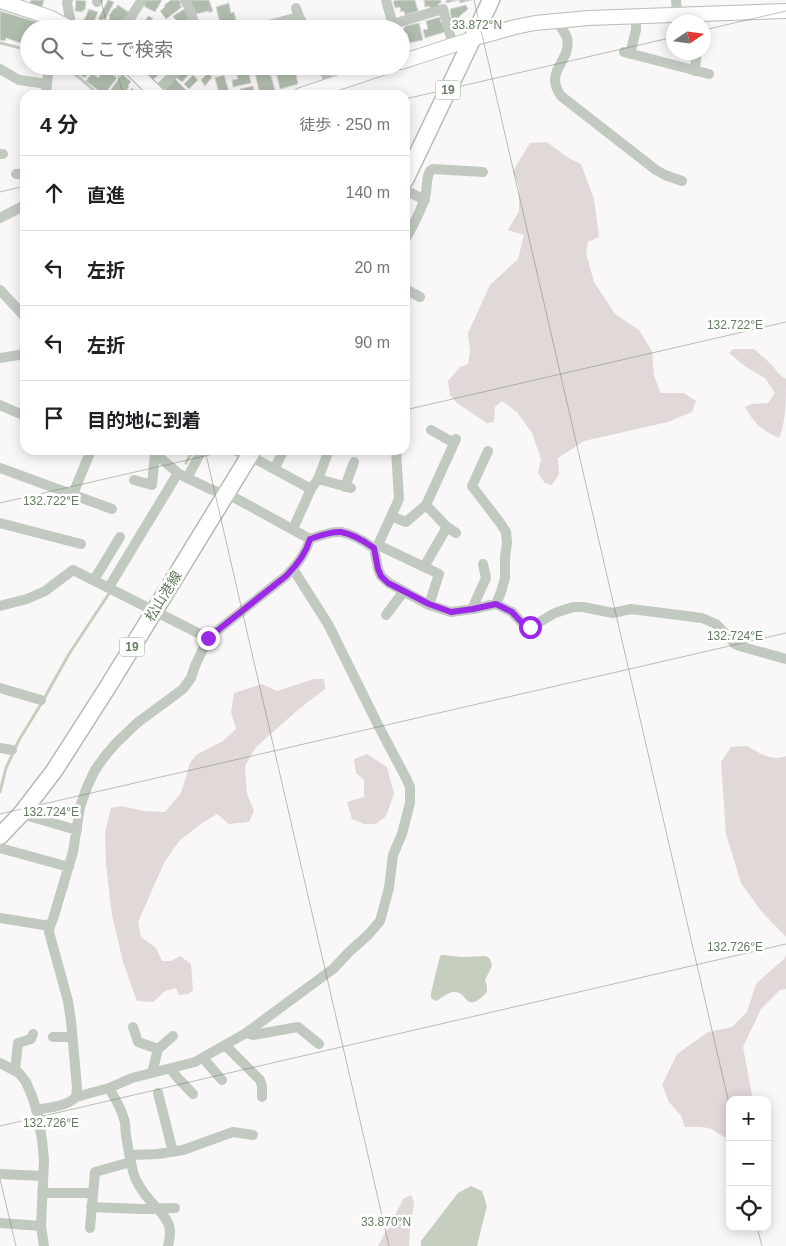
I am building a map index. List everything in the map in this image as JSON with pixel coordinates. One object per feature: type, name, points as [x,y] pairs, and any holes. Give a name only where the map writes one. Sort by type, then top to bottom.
[{"type":"main road","name":"19","points":[[410,171],[491,0]]},
{"type":"main road","points":[[2,1],[55,20]]},
{"type":"main road","points":[[410,57],[515,27],[556,21],[681,13],[786,11]]},
{"type":"main road","points":[[137,75],[153,90]]},
{"type":"main road","points":[[316,90],[361,75]]},
{"type":"main road","name":"松山港線","points":[[0,836],[21,814],[54,771],[250,455]]},
{"type":"street","points":[[68,0],[71,20]]},
{"type":"street","points":[[129,20],[142,0]]},
{"type":"street","points":[[185,0],[193,20]]},
{"type":"street","points":[[386,0],[391,20]]},
{"type":"street","points":[[410,20],[442,9],[453,45]]},
{"type":"street","points":[[278,20],[297,13],[301,20]]},
{"type":"street","points":[[636,16],[636,30],[627,53],[708,74]]},
{"type":"street","points":[[556,21],[567,39],[565,56],[554,76],[557,90],[561,96],[656,170],[682,181]]},
{"type":"street","points":[[695,71],[696,60]]},
{"type":"street","points":[[0,69],[19,80],[47,84]]},
{"type":"street","points":[[161,90],[174,75]]},
{"type":"street","points":[[326,75],[330,85]]},
{"type":"street","points":[[410,228],[425,200],[427,177],[430,171],[433,169],[483,172]]},
{"type":"street","points":[[410,192],[425,200]]},
{"type":"street","points":[[0,218],[20,208]]},
{"type":"street","points":[[410,292],[420,297]]},
{"type":"street","points":[[2,295],[20,312]]},
{"type":"street","points":[[0,358],[20,355]]},
{"type":"street","points":[[0,405],[20,414]]},
{"type":"street","points":[[391,516],[406,522],[426,505],[455,441],[431,430]]},
{"type":"street","points":[[488,451],[472,486],[506,532],[505,578],[496,604]]},
{"type":"street","points":[[72,494],[89,455]]},
{"type":"street","points":[[134,480],[152,485],[153,455]]},
{"type":"street","points":[[157,455],[183,476],[237,499],[310,539],[341,532],[362,539],[439,574],[429,604]]},
{"type":"street","points":[[109,587],[198,455]]},
{"type":"street","points":[[254,455],[274,469],[311,489]]},
{"type":"street","points":[[274,469],[281,455]]},
{"type":"street","points":[[293,529],[311,489],[318,480],[327,455]]},
{"type":"street","points":[[396,455],[399,499],[376,546],[378,569],[381,576],[388,583],[429,604],[451,612],[496,604],[512,612],[525,626],[530,627],[556,612],[573,607],[613,612],[631,609],[702,618],[716,624],[735,644],[743,648],[786,659]]},
{"type":"street","points":[[318,480],[348,488],[354,462]]},
{"type":"street","points":[[0,468],[112,509]]},
{"type":"street","points":[[424,567],[452,530],[426,505]]},
{"type":"street","points":[[0,523],[81,544]]},
{"type":"street","points":[[94,580],[120,537]]},
{"type":"street","points":[[76,1097],[77,1087],[68,1001],[49,932],[73,852],[80,807],[87,787],[95,770],[117,742],[136,723],[183,689],[191,678],[194,666],[208,638],[286,576],[304,555],[310,539]]},
{"type":"street","points":[[472,609],[486,578],[483,564]]},
{"type":"street","points":[[36,1110],[64,1104],[76,1097],[109,1088],[132,1078],[171,1069],[203,1058],[246,1033],[333,969],[380,921],[390,888],[393,854],[402,834],[410,804],[410,787],[328,624],[293,569]]},
{"type":"street","points":[[0,606],[45,591],[73,570],[208,638]]},
{"type":"street","points":[[386,615],[404,591]]},
{"type":"street","points":[[0,688],[41,700]]},
{"type":"street","points":[[0,748],[12,750]]},
{"type":"street","points":[[21,814],[77,830]]},
{"type":"street","points":[[0,848],[69,867]]},
{"type":"street","points":[[0,918],[50,926]]},
{"type":"street","points":[[134,1027],[138,1042],[158,1049]]},
{"type":"street","points":[[246,1033],[253,1035],[298,1027],[319,1044]]},
{"type":"street","points":[[15,1072],[18,1043],[31,1039],[33,1034]]},
{"type":"street","points":[[152,1073],[158,1049],[173,1036]]},
{"type":"street","points":[[53,1037],[72,1037]]},
{"type":"street","points":[[225,1045],[260,1080],[262,1098]]},
{"type":"street","points":[[203,1058],[222,1080]]},
{"type":"street","points":[[0,1063],[18,1073],[26,1082],[36,1110],[44,1160],[40,1226],[44,1246]]},
{"type":"street","points":[[171,1069],[193,1094]]},
{"type":"street","points":[[109,1088],[125,1121],[136,1179],[142,1190],[166,1218],[170,1228],[168,1246]]},
{"type":"street","points":[[158,1093],[166,1105],[173,1152]]},
{"type":"street","points":[[90,1228],[95,1172],[131,1158],[183,1150],[234,1132],[252,1135]]},
{"type":"street","points":[[0,1174],[43,1176]]},
{"type":"street","points":[[42,1193],[93,1193]]},
{"type":"street","points":[[92,1208],[175,1208]]},
{"type":"street","points":[[0,1223],[40,1226]]},
{"type":"shaded area","points":[[547,142],[567,157],[581,164],[594,199],[599,237],[588,242],[586,253],[594,282],[615,314],[639,330],[652,351],[654,376],[661,393],[684,393],[696,401],[692,412],[668,422],[584,441],[558,458],[559,474],[552,485],[545,483],[538,473],[541,459],[532,433],[517,412],[502,401],[495,407],[494,422],[487,423],[457,403],[450,395],[448,381],[460,367],[468,364],[470,351],[468,333],[490,285],[518,259],[524,235],[508,230],[519,211],[519,188],[513,171],[530,143]]},
{"type":"shaded area","points":[[733,349],[754,349],[786,379],[786,402],[779,438],[759,426],[745,407],[752,404],[768,403],[775,393],[765,378],[746,367],[729,353]]},
{"type":"shaded area","points":[[314,679],[324,679],[325,689],[256,747],[245,766],[247,794],[254,811],[249,822],[229,824],[217,814],[179,841],[164,863],[138,922],[141,937],[156,948],[162,961],[171,961],[180,956],[191,964],[193,990],[188,994],[179,995],[176,988],[165,991],[153,1002],[137,1001],[123,962],[112,915],[106,864],[105,833],[111,808],[121,806],[144,811],[165,812],[181,793],[190,763],[196,755],[223,741],[236,729],[231,712],[234,693],[262,684],[277,691]]},
{"type":"shaded area","points":[[747,746],[770,757],[781,758],[786,756],[786,937],[762,912],[741,883],[726,834],[721,762],[731,747]]},
{"type":"shaded area","points":[[367,754],[387,767],[394,794],[386,816],[376,824],[364,824],[352,819],[347,802],[364,797],[364,780],[356,773],[354,759]]},
{"type":"shaded area","points":[[786,954],[786,989],[780,990],[761,1009],[743,1047],[752,1096],[726,1096],[726,1137],[708,1128],[685,1127],[681,1116],[669,1102],[662,1085],[677,1054],[708,1032],[732,1027],[747,1012],[756,984],[785,958]]},
{"type":"shaded area","points":[[440,956],[461,957],[486,956],[490,959],[492,966],[485,980],[487,992],[474,1002],[467,1001],[462,995],[454,992],[436,1001],[432,999],[431,993]]},
{"type":"shaded area","points":[[471,1186],[482,1191],[487,1206],[477,1246],[421,1246],[421,1241],[458,1193]]},
{"type":"shaded area","points":[[411,1195],[414,1202],[409,1246],[378,1246],[404,1198]]},
{"type":"building","points":[[31,0],[44,0],[42,7],[30,4]]},
{"type":"building","points":[[76,0],[86,1],[85,10],[82,12],[75,11]]},
{"type":"building","points":[[108,0],[114,2],[105,20],[98,19]]},
{"type":"building","points":[[147,0],[162,0],[155,12],[145,7],[144,4]]},
{"type":"building","points":[[171,0],[179,0],[182,7],[166,19],[160,11]]},
{"type":"building","points":[[190,0],[209,0],[213,11],[196,14]]},
{"type":"building","points":[[415,0],[418,11],[405,15],[404,11],[401,12],[400,7],[395,8],[393,1]]},
{"type":"building","points":[[424,0],[441,0],[441,3],[438,4],[439,6],[430,8],[429,6],[425,7]]},
{"type":"building","points":[[446,0],[459,0],[446,3]]},
{"type":"building","points":[[459,0],[472,0],[460,3]]},
{"type":"building","points":[[229,3],[231,13],[234,12],[236,20],[219,20],[216,7]]},
{"type":"building","points":[[118,5],[130,13],[125,20],[108,20],[109,16]]},
{"type":"building","points":[[466,5],[468,9],[452,23],[450,9]]},
{"type":"building","points":[[186,8],[190,20],[176,20],[173,16]]},
{"type":"building","points":[[89,9],[98,12],[95,20],[84,20]]},
{"type":"building","points":[[0,11],[30,20],[20,20],[20,43],[6,38],[5,41],[0,40]]},
{"type":"building","points":[[148,16],[153,18],[152,20],[146,20]]},
{"type":"building","points":[[440,17],[445,32],[425,38],[423,30],[428,29],[426,21]]},
{"type":"building","points":[[419,23],[423,40],[410,43],[410,25]]},
{"type":"building","points":[[90,75],[98,78],[100,75],[113,75],[117,78],[108,90],[98,90],[86,81]]},
{"type":"building","points":[[121,75],[131,82],[127,90],[111,90]]},
{"type":"building","points":[[148,75],[158,75],[152,81]]},
{"type":"building","points":[[178,75],[188,75],[182,82],[176,77]]},
{"type":"building","points":[[193,75],[198,80],[189,89],[184,84]]},
{"type":"building","points":[[206,75],[212,77],[205,86],[201,80]]},
{"type":"building","points":[[224,75],[228,90],[218,90],[215,78]]},
{"type":"building","points":[[237,75],[249,75],[251,83],[233,87],[232,80],[238,79]]},
{"type":"building","points":[[255,75],[270,75],[275,90],[259,90]]},
{"type":"building","points":[[277,75],[296,75],[298,84],[280,89]]},
{"type":"building","points":[[175,79],[186,90],[165,90]]},
{"type":"building","points":[[253,86],[254,90],[240,90]]},
{"type":"waterway","points":[[0,43],[20,48]]},
{"type":"waterway","points":[[76,75],[93,90]]},
{"type":"waterway","points":[[186,463],[190,455]]},
{"type":"waterway","points":[[0,792],[6,768],[19,740],[69,654],[110,592]]},
{"type":"route","points":[[208,638],[286,576],[304,555],[310,539],[341,532],[362,539],[374,548],[378,569],[381,576],[388,583],[429,604],[451,612],[496,604],[512,612],[525,626],[530,627]]}]
